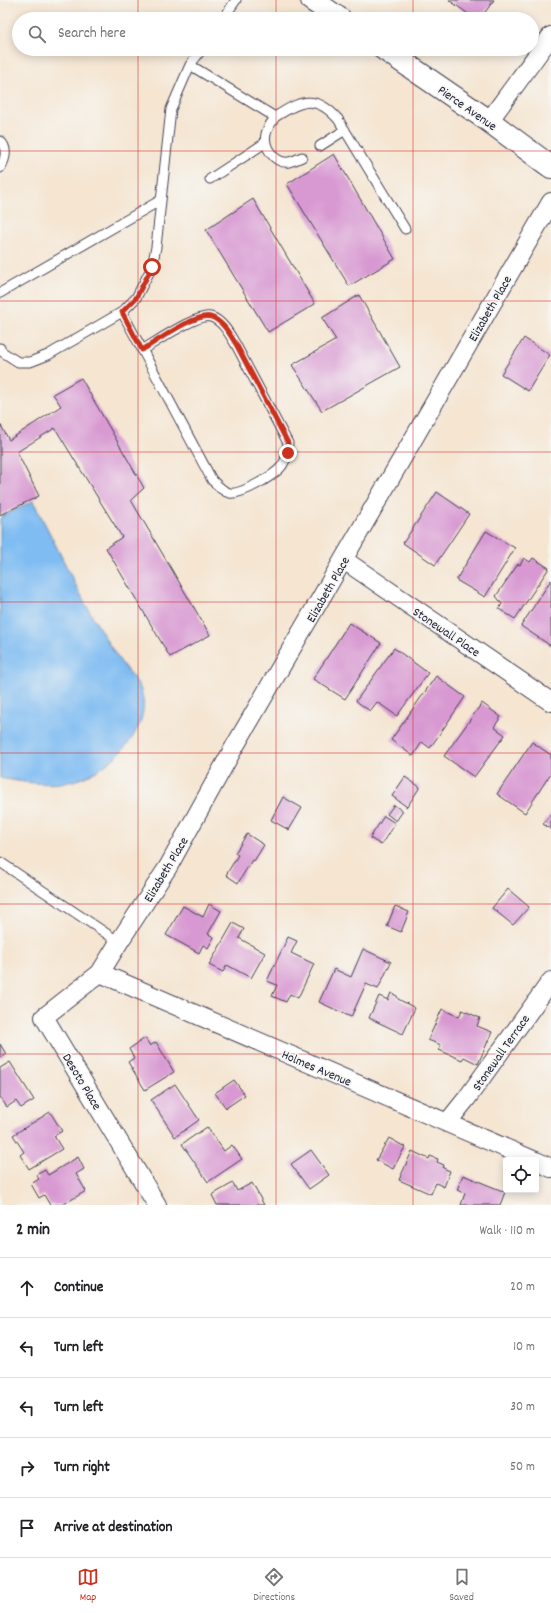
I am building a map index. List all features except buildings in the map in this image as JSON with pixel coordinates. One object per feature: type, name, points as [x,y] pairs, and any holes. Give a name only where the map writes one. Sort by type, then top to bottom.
[{"type":"main road","points":[[312,0],[330,12]]},
{"type":"main road","name":"Pierce Avenue","points":[[394,56],[489,121],[551,167]]},
{"type":"street","points":[[539,52],[551,36]]},
{"type":"street","points":[[489,121],[536,56]]},
{"type":"street","name":"Elizabeth Place","points":[[100,973],[118,942],[168,867],[232,751],[551,202]]},
{"type":"street","name":"Stonewall Place","points":[[344,560],[551,702]]},
{"type":"street","name":"Holmes Avenue","points":[[100,973],[526,1157]]},
{"type":"street","name":"Desoto Place","points":[[100,973],[44,1017],[157,1205]]},
{"type":"street","name":"Stonewall Terrace","points":[[447,1123],[467,1098],[551,980]]},
{"type":"street","name":"Holmes Avenue","points":[[539,1163],[551,1168]]},
{"type":"lane","points":[[228,12],[236,0]]},
{"type":"lane","points":[[0,348],[1,351],[18,362],[30,362],[48,355],[122,312],[136,298],[152,267],[156,247],[170,109],[190,65],[197,56]]},
{"type":"lane","points":[[190,65],[274,117]]},
{"type":"lane","points":[[302,157],[288,162],[279,160],[270,153],[265,143],[266,132],[274,117],[292,106],[304,101],[316,103],[330,109],[338,119],[405,229]]},
{"type":"lane","points":[[320,146],[345,130]]},
{"type":"lane","points":[[0,141],[4,145],[6,153],[5,159],[0,168]]},
{"type":"lane","points":[[210,179],[265,143]]},
{"type":"lane","points":[[0,293],[161,200]]},
{"type":"lane","points":[[122,312],[142,350],[212,480],[221,488],[230,493],[241,492],[275,473],[283,465],[288,453],[288,443],[236,344],[227,330],[218,321],[212,317],[205,316],[195,319],[142,350]]},
{"type":"lane","points":[[0,862],[118,942]]},
{"type":"water","points":[[33,501],[90,612],[117,656],[138,683],[142,694],[143,709],[140,723],[133,737],[122,750],[97,771],[83,778],[69,782],[52,784],[0,778],[0,519],[1,517]]},
{"type":"route","points":[[152,267],[136,298],[122,312],[142,350],[195,319],[205,316],[212,317],[218,321],[227,330],[236,344],[288,443],[288,453]]}]
